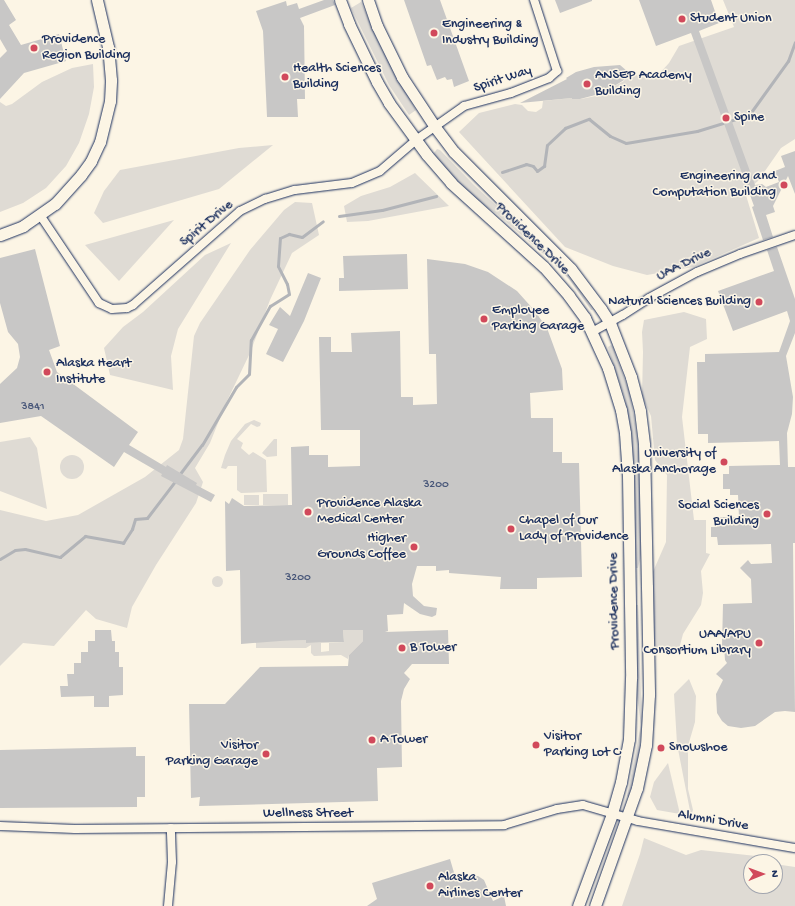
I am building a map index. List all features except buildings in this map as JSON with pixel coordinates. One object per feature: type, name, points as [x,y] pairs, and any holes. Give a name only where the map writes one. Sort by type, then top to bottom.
[{"type":"main road","points":[[0,235],[23,226],[40,215],[68,191],[88,166],[100,142],[106,123],[110,101],[111,62],[97,0]]},
{"type":"main road","name":"Providence Drive","points":[[340,0],[349,24],[377,82],[389,103],[416,140],[451,183],[544,267],[569,296],[585,318],[608,368],[621,410],[625,433],[628,476],[631,709],[626,760],[612,814],[578,906]]},
{"type":"main road","name":"Providence Drive","points":[[368,0],[377,26],[402,77],[434,127],[454,152],[571,269],[610,323],[631,377],[640,411],[644,445],[649,694],[646,745],[637,788],[595,906]]},
{"type":"street","name":"Spirit Way","points":[[434,127],[464,106],[530,86],[549,78],[557,71],[534,0]]},
{"type":"street","name":"Spirit Drive","points":[[40,215],[99,303],[105,307],[121,310],[133,305],[240,212],[265,199],[295,190],[352,182],[380,171],[416,140],[434,127]]},
{"type":"street","name":"UAA Drive","points":[[592,332],[610,323],[649,298],[697,272],[740,254],[795,235]]},
{"type":"street","name":"Wellness Street","points":[[0,826],[52,829],[504,825],[557,809],[583,805],[627,818]]},
{"type":"street","name":"Alumni Drive","points":[[627,818],[725,838],[795,848]]},
{"type":"street","points":[[168,906],[172,862],[171,828]]},
{"type":"shaded area","points":[[723,0],[795,0],[795,139],[781,148],[758,181],[745,192],[759,238],[693,267],[647,275],[613,266],[565,247],[459,132],[479,113],[515,104],[522,105],[528,111],[536,112],[542,108],[543,101],[572,98],[581,99],[596,96],[624,81],[626,75],[633,74],[645,78],[658,75],[669,63],[679,46],[734,27]]},
{"type":"shaded area","points":[[361,2],[382,49],[416,110],[409,115],[389,85],[351,8]]},
{"type":"shaded area","points":[[93,64],[94,87],[89,114],[79,143],[66,166],[46,188],[23,203],[0,212],[0,102],[6,106],[12,104],[42,82],[72,68]]},
{"type":"shaded area","points":[[273,145],[219,189],[103,223],[94,213],[104,191],[120,170],[239,148]]},
{"type":"shaded area","points":[[437,149],[440,150],[474,185],[545,251],[576,285],[593,310],[591,310],[569,279],[549,259],[497,214],[476,200],[450,175],[435,157],[434,153]]},
{"type":"shaded area","points":[[415,173],[449,206],[368,221],[347,222],[344,206],[361,196],[390,187]]},
{"type":"shaded area","points":[[295,202],[312,203],[319,235],[292,253],[270,300],[250,353],[226,403],[210,443],[195,468],[203,482],[196,503],[156,565],[132,607],[127,628],[96,619],[86,610],[54,646],[23,643],[0,666],[0,510],[46,521],[78,515],[145,477],[179,450],[183,439],[194,336],[200,323],[250,250],[284,210]]},
{"type":"shaded area","points":[[174,220],[119,281],[85,245]]},
{"type":"shaded area","points":[[231,243],[178,329],[171,356],[173,390],[110,375],[104,348],[123,327],[143,312],[205,255]]},
{"type":"shaded area","points":[[684,312],[706,319],[707,339],[690,347],[682,417],[694,520],[706,520],[706,553],[710,554],[701,571],[703,593],[701,605],[683,634],[678,653],[653,648],[652,574],[666,542],[667,475],[655,460],[651,416],[642,396],[642,332],[644,320]]},
{"type":"shaded area","points":[[611,345],[629,391],[640,459],[641,555],[638,568],[636,568],[632,441],[625,399],[608,347]]},
{"type":"shaded area","points":[[254,420],[261,423],[260,426],[257,427],[251,424],[237,439],[243,443],[241,448],[249,455],[253,452],[266,460],[267,492],[241,493],[237,490],[237,466],[228,466],[226,469],[221,468],[231,441],[245,424]]},
{"type":"shaded area","points":[[30,437],[37,448],[47,509],[0,491],[0,442]]},
{"type":"shaded area","points":[[274,439],[277,439],[277,456],[267,457],[262,453]]},
{"type":"shaded area","points":[[72,455],[77,456],[83,462],[83,472],[77,478],[72,479],[67,478],[61,472],[60,467],[61,462],[67,456]]},
{"type":"shaded area","points":[[263,494],[288,494],[288,505],[263,505]]},
{"type":"shaded area","points":[[244,495],[259,495],[259,505],[244,505]]},
{"type":"shaded area","points":[[215,576],[219,576],[221,577],[221,585],[215,586],[212,583],[212,579]]},
{"type":"shaded area","points":[[636,605],[638,605],[642,723],[639,755],[629,797],[627,796],[641,725],[637,696]]},
{"type":"shaded area","points":[[355,619],[363,621],[363,641],[349,655],[348,659],[341,655],[314,656],[311,653],[311,645],[306,648],[256,648],[256,641],[306,640],[306,643],[321,643],[321,652],[329,651],[329,643],[344,642],[343,630],[355,630]]},
{"type":"shaded area","points":[[689,679],[696,696],[695,722],[688,746],[688,789],[693,810],[691,816],[677,744],[674,694]]},
{"type":"shaded area","points":[[668,763],[680,814],[657,810],[650,797],[654,782]]},
{"type":"shaded area","points":[[609,832],[612,833],[585,906],[583,906]]},
{"type":"shaded area","points":[[644,838],[686,855],[701,850],[743,855],[743,894],[783,894],[783,865],[795,867],[795,906],[622,906]]},
{"type":"waterway","points":[[502,172],[526,164],[533,166],[537,171],[544,166],[547,145],[565,128],[589,119],[610,136],[626,143],[697,131],[749,115],[788,61],[795,42]]},
{"type":"waterway","points":[[339,216],[382,210],[436,196]]},
{"type":"waterway","points":[[179,475],[202,445],[236,387],[249,374],[251,340],[270,306],[289,294],[287,284],[278,266],[280,238],[289,234],[302,237],[323,221]]},
{"type":"waterway","points":[[0,559],[15,550],[25,549],[60,557],[85,536],[123,543],[132,529],[135,519],[147,518],[176,480]]},
{"type":"place","name":"Student Union","points":[[682,19]]},
{"type":"place","name":"Engineering & Industry Building","points":[[434,33]]},
{"type":"place","name":"Providence Region Building","points":[[34,48]]},
{"type":"place","name":"Health Sciences Building","points":[[285,77]]},
{"type":"place","name":"ANSEP Academy Building","points":[[587,84]]},
{"type":"place","name":"Spine","points":[[726,118]]},
{"type":"place","name":"Engineering and Computation Building","points":[[784,185]]},
{"type":"place","name":"Natural Sciences Building","points":[[759,302]]},
{"type":"place","name":"Employee Parking Garage","points":[[484,319]]},
{"type":"place","name":"Alaska Heart Institute","points":[[47,372]]},
{"type":"place","name":"University of Alaska Anchorage","points":[[724,462]]},
{"type":"place","name":"Providence Alaska Medical Center","points":[[308,512]]},
{"type":"place","name":"Social Sciences Building","points":[[767,514]]},
{"type":"place","name":"Chapel of Our Lady of Providence","points":[[511,529]]},
{"type":"place","name":"Higher Grounds Coffee","points":[[414,547]]},
{"type":"place","name":"UAA/APU Consortium Library","points":[[759,643]]},
{"type":"place","name":"B Tower","points":[[402,648]]},
{"type":"place","name":"A Tower","points":[[372,740]]},
{"type":"place","name":"Visitor Parking Lot C","points":[[536,745]]},
{"type":"place","name":"Snowshoe","points":[[661,748]]},
{"type":"place","name":"Visitor Parking Garage","points":[[266,754]]},
{"type":"place","name":"Alaska Airlines Center","points":[[430,886]]}]
